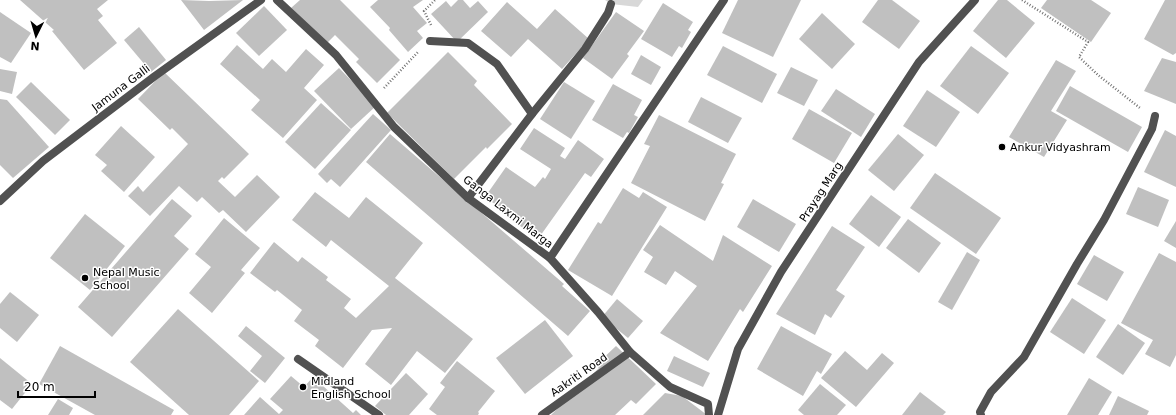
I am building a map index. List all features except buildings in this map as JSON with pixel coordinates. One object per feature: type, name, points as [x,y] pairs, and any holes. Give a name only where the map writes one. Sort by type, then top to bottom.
[{"type":"street","name":"Jamuna Galli","points":[[0,201],[42,161],[155,76],[261,0]]},
{"type":"street","name":"Ganga Laxmi Marga","points":[[277,0],[336,55],[394,127],[468,198],[550,258],[598,312],[630,352],[670,387],[708,404],[709,415]]},
{"type":"street","points":[[550,258],[724,0]]},
{"type":"street","name":"Prayag Marg","points":[[718,415],[738,349],[781,272],[919,62],[975,0]]},
{"type":"street","points":[[468,198],[532,114],[586,49],[608,13],[611,4]]},
{"type":"street","points":[[430,41],[468,42],[497,64],[532,114]]},
{"type":"street","points":[[981,415],[980,412],[991,392],[1024,357],[1076,264],[1104,220],[1152,129],[1155,116]]},
{"type":"street","name":"Aakriti Road","points":[[542,415],[630,352]]},
{"type":"street","points":[[298,359],[379,415]]},
{"type":"path","points":[[372,100],[406,63],[436,36],[424,11],[435,0]]},
{"type":"path","points":[[1022,0],[1088,42],[1080,57],[1098,75],[1137,107],[1155,116]]},
{"type":"shaded area","points":[[605,0],[643,0],[638,7],[611,4]]},
{"type":"place","name":"Ankur Vidyashram","points":[[1002,147]]},
{"type":"place","name":"Nepal Music School","points":[[85,278]]},
{"type":"place","name":"Midland English School","points":[[303,387]]}]
